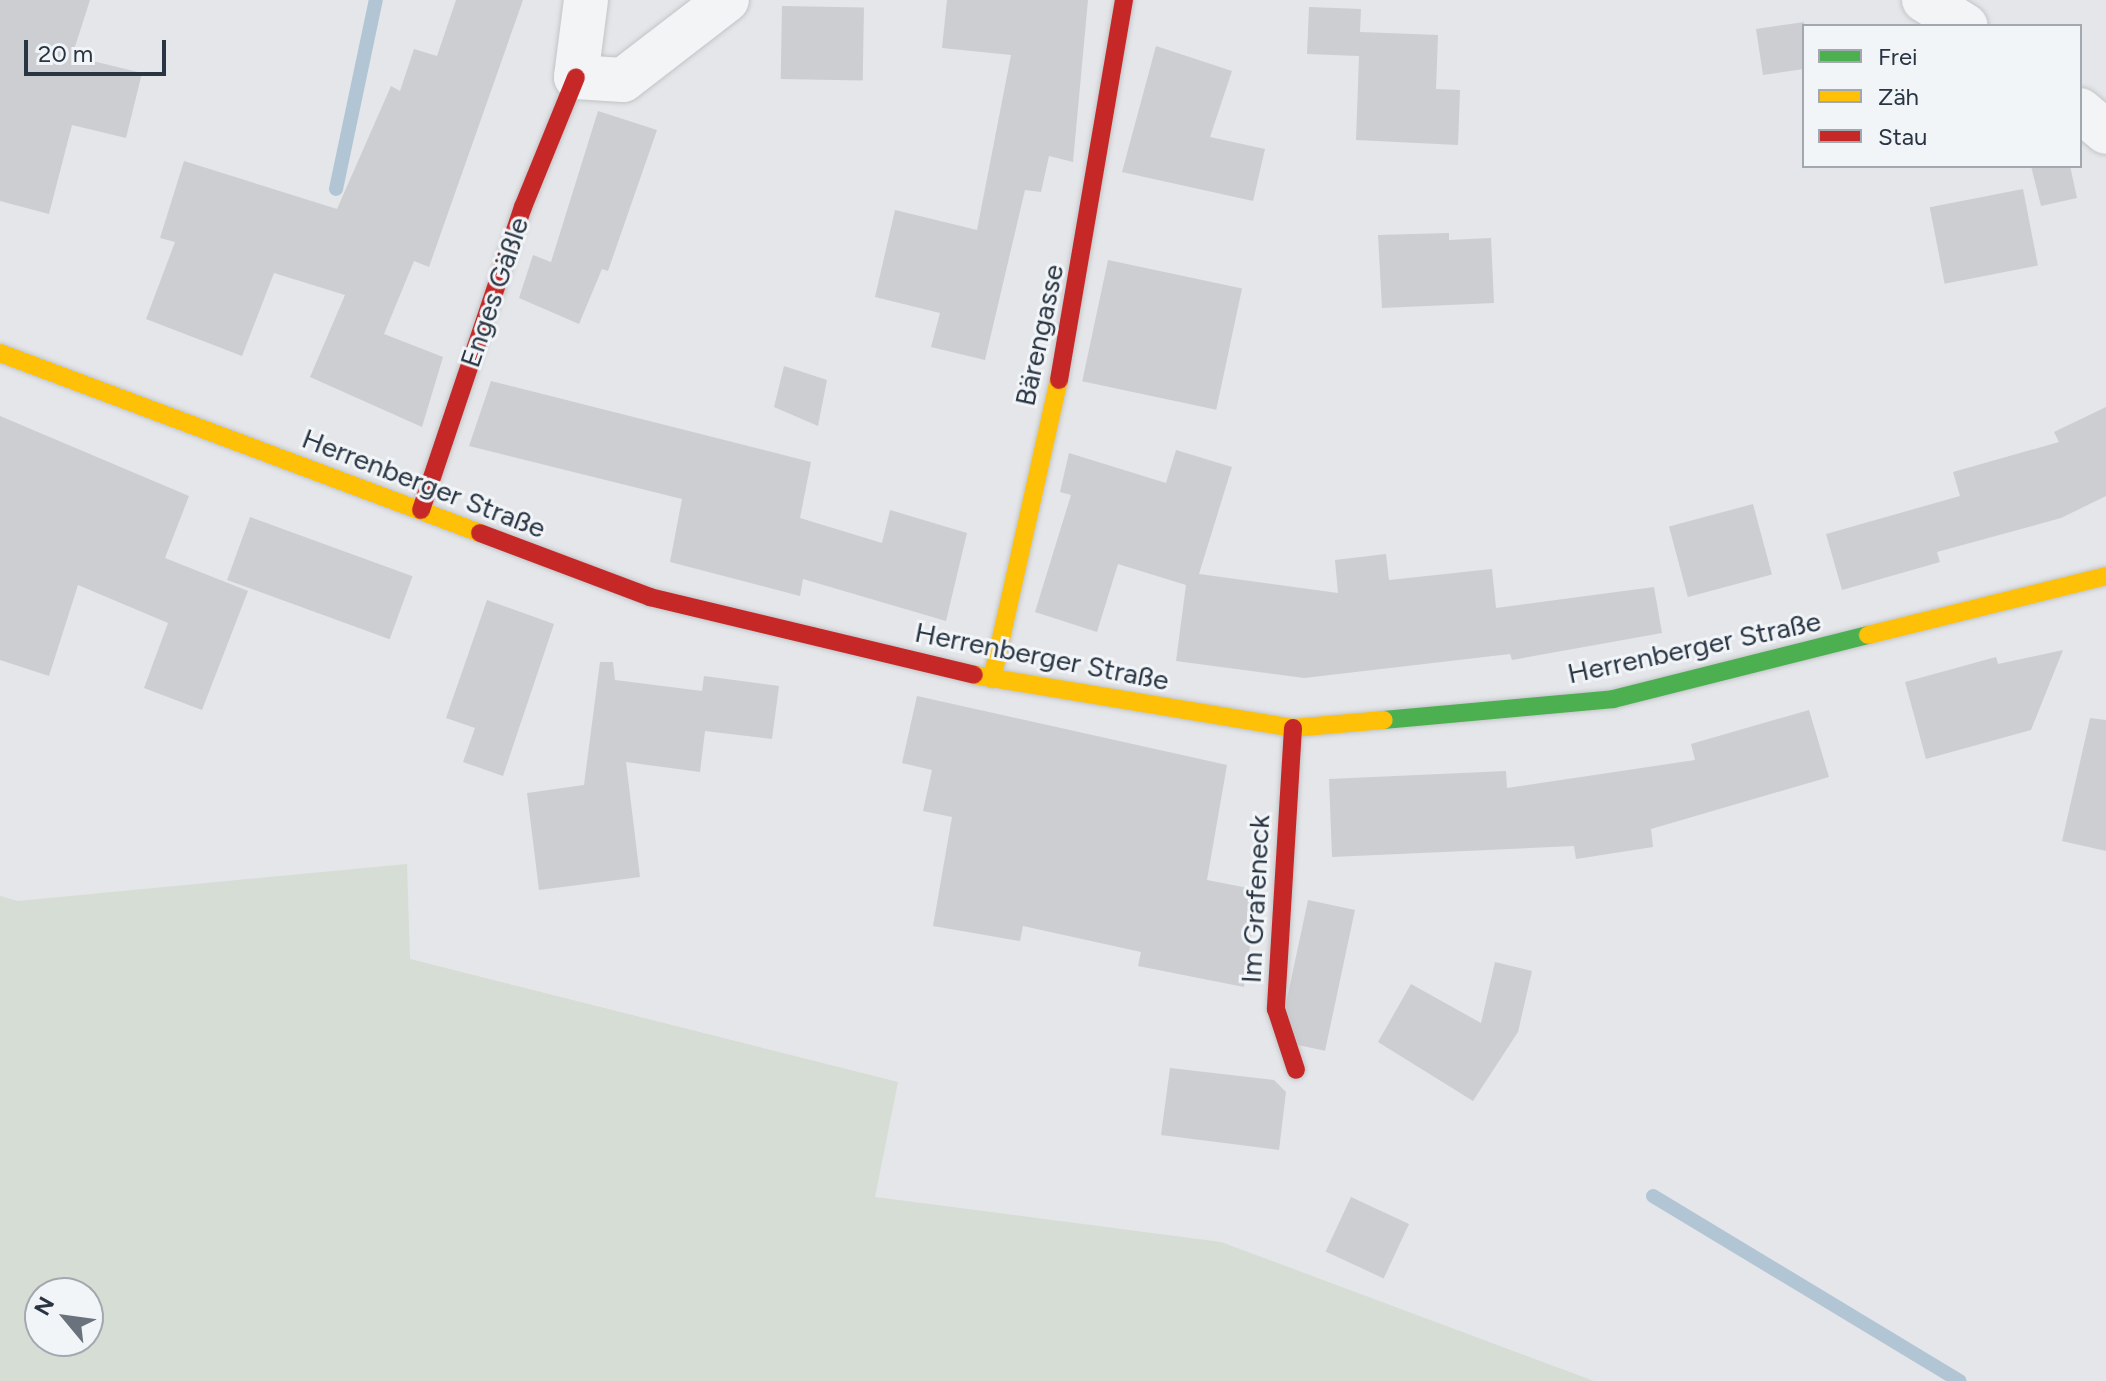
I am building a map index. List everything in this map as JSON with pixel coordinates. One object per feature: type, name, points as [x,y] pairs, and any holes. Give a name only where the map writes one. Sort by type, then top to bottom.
[{"type":"street","name":"Enges Gäßle","points":[[421,510],[523,207],[576,77],[586,0]]},
{"type":"street","points":[[576,77],[623,80],[727,0]]},
{"type":"street","name":"Bärengasse","points":[[992,679],[1075,311],[1124,0]]},
{"type":"street","points":[[1924,0],[1963,24]]},
{"type":"street","name":"Herrenberger Straße","points":[[0,353],[650,597],[992,679],[1293,728],[1613,699],[2106,576]]},
{"type":"street","name":"Im Grafeneck","points":[[1293,728],[1276,1009],[1296,1070]]},
{"type":"shaded area","points":[[407,864],[410,959],[898,1082],[875,1197],[1221,1242],[1594,1381],[0,1381],[0,896],[18,901]]},
{"type":"building","points":[[0,0],[90,0],[72,56],[142,73],[126,138],[72,125],[49,214],[0,201]]},
{"type":"building","points":[[456,0],[523,0],[429,267],[414,261],[384,334],[443,357],[422,427],[310,377],[345,295],[274,273],[242,356],[146,319],[175,242],[160,238],[184,161],[337,209],[391,86],[400,91],[414,49],[437,56]]},
{"type":"building","points":[[947,0],[1088,0],[1073,162],[1049,156],[1041,192],[1025,190],[985,360],[931,347],[940,313],[875,297],[895,210],[977,230],[1011,55],[942,48]]},
{"type":"building","points":[[782,6],[864,7],[863,80],[781,79]]},
{"type":"building","points":[[1309,7],[1361,9],[1360,32],[1438,35],[1436,89],[1460,90],[1458,145],[1356,140],[1359,56],[1307,54]]},
{"type":"building","points":[[1804,22],[1802,69],[1763,75],[1756,29]]},
{"type":"building","points":[[1156,46],[1232,71],[1210,137],[1265,149],[1253,201],[1122,172]]},
{"type":"building","points":[[598,111],[657,130],[608,271],[602,269],[579,324],[519,298],[533,255],[551,262]]},
{"type":"building","points":[[2032,168],[2070,168],[2077,198],[2041,206]]},
{"type":"building","points":[[2023,189],[2038,266],[1945,284],[1930,207]]},
{"type":"building","points":[[1449,233],[1449,240],[1491,238],[1494,303],[1382,308],[1378,235]]},
{"type":"building","points":[[1108,260],[1242,288],[1216,410],[1082,381]]},
{"type":"building","points":[[784,366],[827,380],[818,426],[774,407]]},
{"type":"building","points":[[491,381],[811,462],[800,518],[882,543],[890,510],[967,533],[946,621],[803,579],[800,596],[670,562],[682,499],[469,446]]},
{"type":"building","points":[[2106,407],[2106,496],[2061,518],[1937,552],[1940,562],[1842,590],[1826,534],[1960,496],[1953,472],[2059,442],[2054,432]]},
{"type":"building","points":[[0,416],[189,496],[165,558],[248,591],[202,710],[144,688],[168,623],[78,585],[49,676],[0,660]]},
{"type":"building","points":[[1176,450],[1232,467],[1199,574],[1338,593],[1335,560],[1386,554],[1389,580],[1492,569],[1496,608],[1654,587],[1662,633],[1512,660],[1510,654],[1304,678],[1176,661],[1186,585],[1118,564],[1097,632],[1035,612],[1071,495],[1060,492],[1069,453],[1166,483]]},
{"type":"building","points":[[1753,504],[1772,575],[1688,597],[1669,527]]},
{"type":"building","points":[[250,517],[413,576],[390,639],[227,580]]},
{"type":"building","points":[[487,600],[554,624],[503,776],[463,762],[475,728],[446,718]]},
{"type":"building","points":[[2063,650],[2031,730],[1926,759],[1905,682],[1996,657],[1998,664]]},
{"type":"building","points":[[600,662],[613,662],[615,680],[702,691],[704,676],[779,686],[772,739],[705,731],[700,772],[626,762],[640,877],[539,890],[527,793],[584,785]]},
{"type":"building","points":[[917,696],[1227,765],[1207,880],[1258,890],[1244,987],[1138,966],[1141,952],[1023,926],[1020,941],[933,926],[952,817],[923,811],[932,770],[902,763]]},
{"type":"building","points":[[1809,710],[1829,777],[1651,829],[1653,847],[1576,859],[1574,846],[1332,857],[1329,779],[1506,771],[1507,788],[1695,760],[1691,744]]},
{"type":"building","points":[[2090,718],[2106,720],[2106,851],[2062,841]]},
{"type":"building","points":[[1308,900],[1355,910],[1325,1051],[1278,1041]]},
{"type":"building","points":[[1495,962],[1532,971],[1518,1032],[1473,1101],[1378,1042],[1411,984],[1481,1023]]},
{"type":"building","points":[[1170,1068],[1274,1080],[1286,1092],[1279,1150],[1161,1135]]},
{"type":"building","points":[[1351,1197],[1409,1224],[1384,1278],[1326,1251]]},
{"type":"waterway","points":[[336,189],[376,0]]},
{"type":"waterway","points":[[1653,1196],[1960,1381]]},
{"type":"traffic: fast","points":[[1384,720],[1613,699],[1868,635]]},
{"type":"traffic: slow","points":[[0,353],[480,533]]},
{"type":"traffic: slow","points":[[992,679],[1059,380]]},
{"type":"traffic: slow","points":[[1868,635],[2106,576]]},
{"type":"traffic: slow","points":[[974,675],[1293,728],[1384,720]]},
{"type":"traffic: jam","points":[[1059,380],[1124,0]]},
{"type":"traffic: jam","points":[[421,510],[523,207],[576,77]]},
{"type":"traffic: jam","points":[[480,533],[650,597],[974,675]]},
{"type":"traffic: jam","points":[[1293,728],[1276,1009],[1296,1070]]}]
